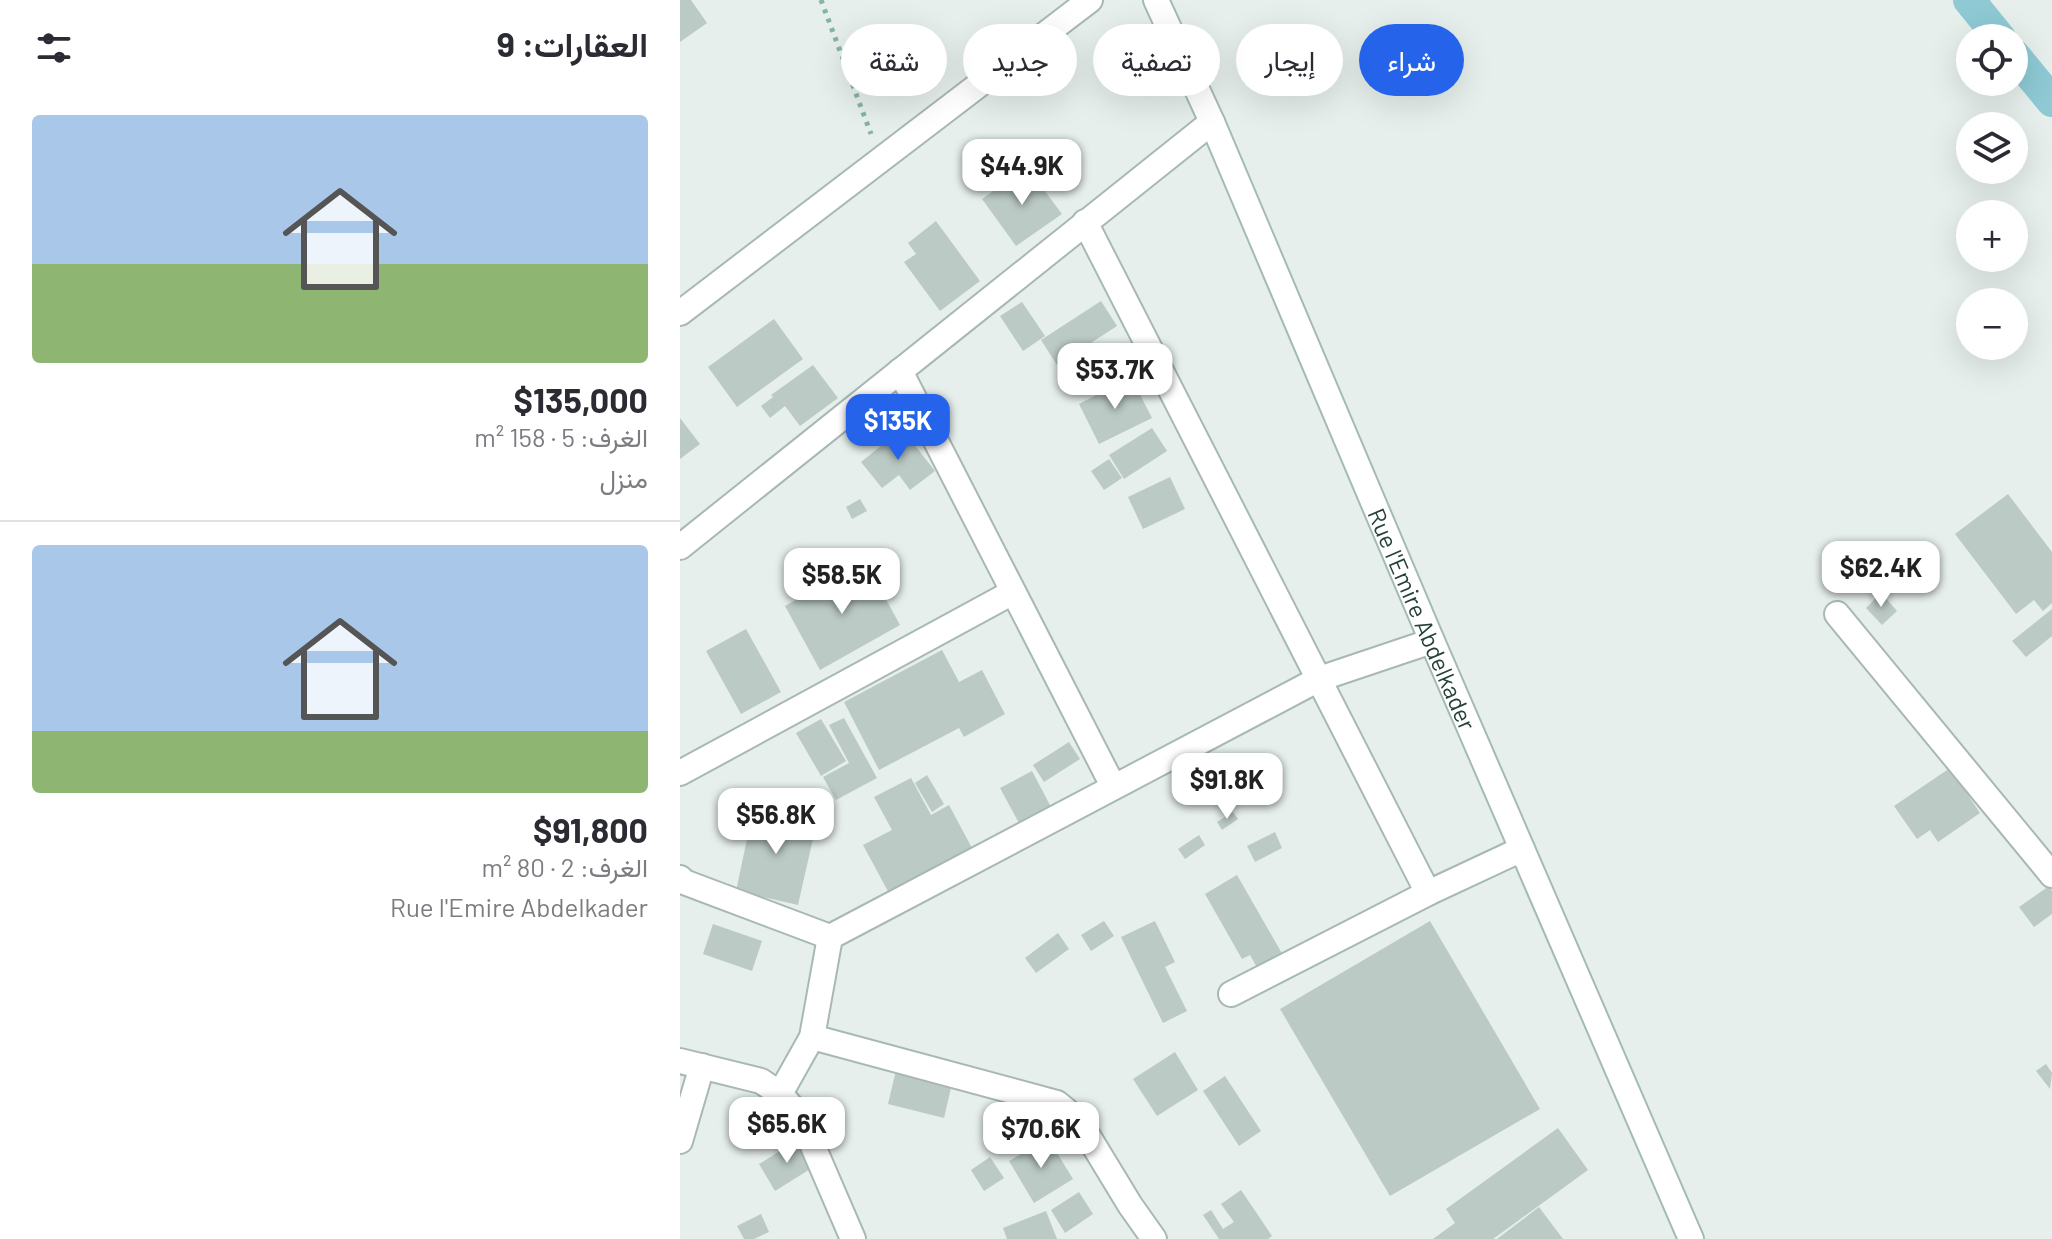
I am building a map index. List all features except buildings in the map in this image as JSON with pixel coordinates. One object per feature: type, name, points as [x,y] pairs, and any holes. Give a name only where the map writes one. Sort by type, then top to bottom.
[{"type":"street","points":[[680,313],[1090,0]]},
{"type":"street","name":"Rue l'Emire Abdelkader","points":[[1156,0],[1212,122],[1691,1239]]},
{"type":"street","points":[[680,547],[1212,122]]},
{"type":"street","points":[[1085,222],[1428,893]]},
{"type":"street","points":[[900,371],[1113,786]]},
{"type":"street","points":[[680,773],[1013,592]]},
{"type":"street","points":[[1837,614],[2052,875]]},
{"type":"street","points":[[681,886],[830,937],[1319,679],[1432,641]]},
{"type":"street","points":[[1231,994],[1428,893],[1522,849]]},
{"type":"street","points":[[780,1094],[812,1037],[830,937]]},
{"type":"street","points":[[812,1037],[1057,1103],[1079,1121],[1154,1239]]},
{"type":"street","points":[[680,1141],[691,1064],[761,1081],[780,1094],[800,1116],[853,1239]]},
{"type":"path","points":[[821,0],[880,160]]},
{"type":"waterway","points":[[1969,0],[1989,24]]},
{"type":"waterway","points":[[2028,72],[2052,101]]}]
